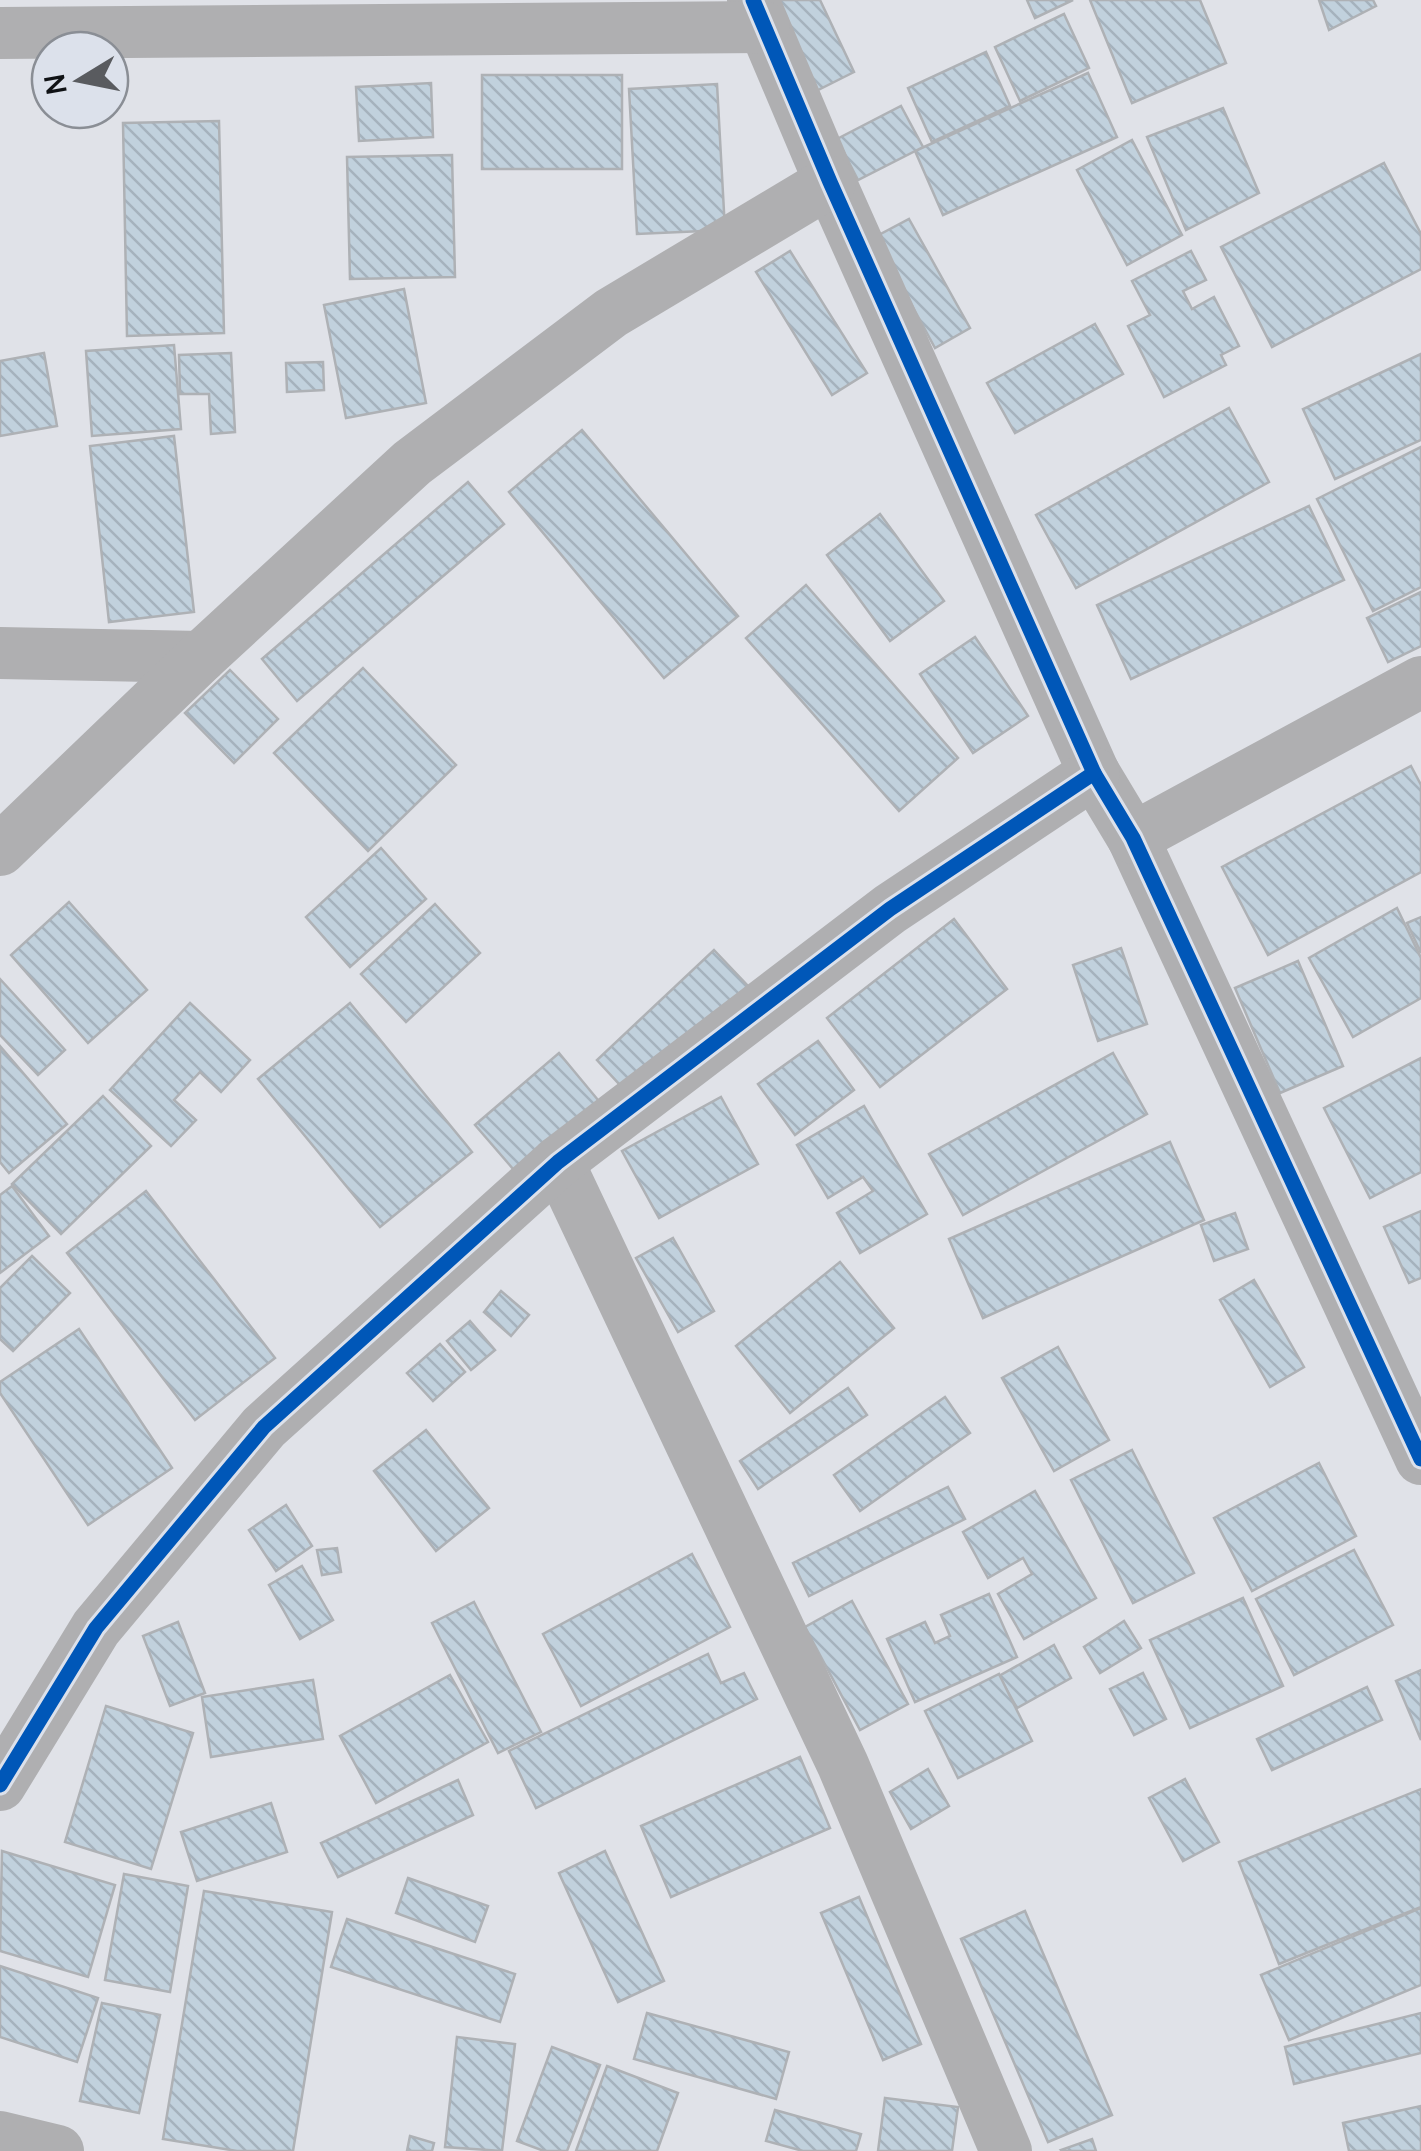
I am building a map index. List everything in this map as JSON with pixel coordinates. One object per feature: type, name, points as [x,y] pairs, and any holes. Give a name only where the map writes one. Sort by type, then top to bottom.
[{"type":"street","points":[[0,33],[758,14],[1094,772],[1134,838],[1421,1459]]},
{"type":"street","points":[[0,850],[201,657],[412,463],[611,314],[830,182]]},
{"type":"street","points":[[0,654],[201,657]]},
{"type":"street","points":[[1134,838],[1421,682]]},
{"type":"street","points":[[0,1784],[96,1628],[264,1428],[558,1162],[890,908],[1094,772]]},
{"type":"street","points":[[558,1162],[843,1764],[1006,2151]]},
{"type":"street","points":[[0,2138],[58,2151]]},
{"type":"building","points":[[775,0],[820,0],[854,72],[816,91]]},
{"type":"building","points":[[1027,0],[1073,0],[1035,18]]},
{"type":"building","points":[[1090,0],[1200,0],[1226,63],[1132,103]]},
{"type":"building","points":[[1319,0],[1373,0],[1376,6],[1329,30]]},
{"type":"building","points":[[1064,14],[1089,68],[1020,101],[995,47]]},
{"type":"building","points":[[986,52],[1010,106],[932,142],[908,88]]},
{"type":"building","points":[[1088,73],[1117,137],[943,215],[915,151]]},
{"type":"building","points":[[482,75],[622,75],[622,169],[482,169]]},
{"type":"building","points":[[431,83],[433,137],[359,141],[356,87]]},
{"type":"building","points":[[717,84],[725,230],[637,234],[629,89]]},
{"type":"building","points":[[901,106],[923,147],[858,180],[837,139]]},
{"type":"building","points":[[1223,108],[1259,193],[1186,230],[1147,137]]},
{"type":"building","points":[[219,121],[224,333],[127,336],[123,130],[130,130],[130,123]]},
{"type":"building","points":[[1132,140],[1182,235],[1127,265],[1077,170]]},
{"type":"building","points":[[452,155],[455,277],[350,279],[347,157]]},
{"type":"building","points":[[1384,163],[1421,234],[1421,269],[1272,347],[1221,247]]},
{"type":"building","points":[[909,219],[970,328],[935,348],[875,237]]},
{"type":"building","points":[[790,251],[867,373],[832,395],[756,272]]},
{"type":"building","points":[[1191,251],[1206,280],[1183,291],[1192,309],[1214,297],[1239,346],[1221,355],[1226,365],[1164,397],[1128,326],[1150,315],[1132,281]]},
{"type":"building","points":[[404,289],[426,403],[346,418],[324,305]]},
{"type":"building","points":[[1095,324],[1123,374],[1015,433],[987,383]]},
{"type":"building","points":[[174,345],[181,429],[92,436],[86,351]]},
{"type":"building","points":[[44,353],[57,426],[0,436],[0,361]]},
{"type":"building","points":[[231,353],[235,432],[211,434],[209,394],[180,394],[179,355]]},
{"type":"building","points":[[1421,354],[1421,440],[1335,479],[1303,409]]},
{"type":"building","points":[[323,362],[324,390],[287,392],[286,363]]},
{"type":"building","points":[[1229,408],[1269,482],[1076,588],[1036,515]]},
{"type":"building","points":[[582,430],[738,616],[664,678],[509,492]]},
{"type":"building","points":[[174,436],[194,612],[109,622],[90,446]]},
{"type":"building","points":[[1421,447],[1421,587],[1373,611],[1317,499]]},
{"type":"building","points":[[468,482],[504,524],[297,701],[262,659]]},
{"type":"building","points":[[1309,506],[1344,580],[1131,679],[1097,605]]},
{"type":"building","points":[[880,514],[944,601],[890,641],[827,555]]},
{"type":"building","points":[[806,585],[958,758],[899,811],[746,638]]},
{"type":"building","points":[[1421,592],[1421,646],[1388,662],[1367,618]]},
{"type":"building","points":[[975,637],[1028,716],[973,753],[920,674]]},
{"type":"building","points":[[363,668],[456,765],[368,851],[274,753]]},
{"type":"building","points":[[230,670],[278,719],[234,763],[185,713]]},
{"type":"building","points":[[1411,766],[1421,785],[1421,872],[1268,955],[1222,867]]},
{"type":"building","points":[[381,848],[426,899],[350,967],[306,917]]},
{"type":"building","points":[[69,902],[147,990],[88,1043],[11,955]]},
{"type":"building","points":[[435,904],[480,953],[406,1022],[361,974]]},
{"type":"building","points":[[1397,908],[1421,958],[1421,998],[1353,1037],[1309,958]]},
{"type":"building","points":[[1421,917],[1421,953],[1407,923]]},
{"type":"building","points":[[954,919],[1007,989],[880,1087],[827,1018]]},
{"type":"building","points":[[1121,948],[1147,1024],[1098,1041],[1073,965]]},
{"type":"building","points":[[714,950],[748,986],[630,1096],[597,1060]]},
{"type":"building","points":[[1298,961],[1343,1066],[1280,1093],[1235,988]]},
{"type":"building","points":[[0,979],[65,1050],[38,1075],[0,1035]]},
{"type":"building","points":[[190,1003],[250,1060],[221,1092],[200,1072],[174,1100],[196,1120],[171,1146],[110,1090]]},
{"type":"building","points":[[350,1003],[472,1152],[380,1227],[258,1079]]},
{"type":"building","points":[[818,1041],[854,1090],[795,1135],[758,1084]]},
{"type":"building","points":[[0,1046],[67,1124],[9,1173],[0,1162]]},
{"type":"building","points":[[559,1053],[603,1106],[520,1177],[475,1125]]},
{"type":"building","points":[[1113,1053],[1147,1114],[963,1215],[929,1154]]},
{"type":"building","points":[[1421,1058],[1421,1172],[1370,1198],[1324,1108]]},
{"type":"building","points":[[103,1096],[151,1146],[61,1234],[12,1184]]},
{"type":"building","points":[[721,1097],[758,1164],[659,1218],[622,1151]]},
{"type":"building","points":[[864,1106],[927,1214],[860,1253],[837,1213],[873,1191],[863,1177],[828,1198],[797,1145]]},
{"type":"building","points":[[1170,1142],[1204,1220],[983,1318],[949,1239]]},
{"type":"building","points":[[12,1186],[49,1236],[0,1273],[0,1195]]},
{"type":"building","points":[[146,1191],[275,1358],[195,1420],[67,1253]]},
{"type":"building","points":[[1421,1211],[1421,1278],[1409,1283],[1384,1227]]},
{"type":"building","points":[[1235,1213],[1248,1249],[1214,1261],[1201,1225]]},
{"type":"building","points":[[673,1238],[714,1311],[678,1332],[636,1258]]},
{"type":"building","points":[[32,1256],[70,1293],[13,1351],[0,1339],[0,1288]]},
{"type":"building","points":[[840,1262],[894,1328],[790,1413],[736,1346]]},
{"type":"building","points":[[1254,1280],[1304,1367],[1270,1387],[1220,1300]]},
{"type":"building","points":[[501,1291],[529,1315],[511,1336],[484,1312]]},
{"type":"building","points":[[470,1321],[495,1350],[471,1370],[447,1341]]},
{"type":"building","points":[[79,1329],[172,1468],[88,1525],[0,1393],[0,1382]]},
{"type":"building","points":[[440,1344],[465,1372],[433,1401],[407,1373]]},
{"type":"building","points":[[1058,1347],[1109,1440],[1054,1471],[1002,1378]]},
{"type":"building","points":[[848,1388],[867,1415],[758,1489],[740,1461]]},
{"type":"building","points":[[945,1397],[970,1433],[860,1511],[834,1475]]},
{"type":"building","points":[[426,1430],[489,1508],[436,1551],[374,1471]]},
{"type":"building","points":[[1132,1450],[1194,1573],[1133,1603],[1071,1480]]},
{"type":"building","points":[[1319,1463],[1356,1536],[1252,1591],[1214,1518]]},
{"type":"building","points":[[948,1487],[965,1519],[809,1596],[793,1563]]},
{"type":"building","points":[[1035,1491],[1096,1598],[1024,1639],[998,1594],[1032,1574],[1023,1558],[988,1578],[963,1532]]},
{"type":"building","points":[[286,1505],[312,1546],[276,1571],[249,1530]]},
{"type":"building","points":[[337,1548],[341,1572],[322,1575],[317,1550]]},
{"type":"building","points":[[1354,1550],[1393,1625],[1294,1675],[1256,1599]]},
{"type":"building","points":[[692,1554],[730,1627],[581,1706],[543,1634]]},
{"type":"building","points":[[302,1566],[333,1620],[300,1639],[269,1585]]},
{"type":"building","points":[[989,1594],[1017,1657],[915,1702],[887,1639],[925,1622],[935,1643],[950,1636],[941,1615]]},
{"type":"building","points":[[1243,1598],[1283,1686],[1190,1728],[1150,1640]]},
{"type":"building","points":[[852,1601],[908,1704],[860,1730],[805,1627]]},
{"type":"building","points":[[474,1602],[541,1732],[498,1753],[432,1623]]},
{"type":"building","points":[[1124,1621],[1141,1648],[1100,1673],[1084,1647]]},
{"type":"building","points":[[178,1622],[205,1693],[170,1706],[143,1636]]},
{"type":"building","points":[[1054,1645],[1071,1678],[1017,1708],[999,1676]]},
{"type":"building","points":[[708,1654],[721,1683],[744,1673],[757,1699],[536,1808],[509,1751]]},
{"type":"building","points":[[1421,1670],[1421,1740],[1396,1681]]},
{"type":"building","points":[[1143,1673],[1166,1719],[1134,1735],[1110,1689]]},
{"type":"building","points":[[999,1674],[1032,1741],[958,1778],[925,1711]]},
{"type":"building","points":[[450,1675],[488,1742],[376,1803],[340,1736]]},
{"type":"building","points":[[313,1680],[323,1739],[211,1757],[202,1697]]},
{"type":"building","points":[[1367,1687],[1382,1720],[1272,1770],[1257,1739]]},
{"type":"building","points":[[106,1706],[193,1733],[151,1869],[65,1842]]},
{"type":"building","points":[[800,1757],[830,1828],[671,1897],[641,1826]]},
{"type":"building","points":[[928,1769],[949,1806],[911,1829],[890,1792]]},
{"type":"building","points":[[1185,1779],[1219,1842],[1183,1861],[1149,1798]]},
{"type":"building","points":[[458,1780],[473,1815],[338,1877],[321,1843]]},
{"type":"building","points":[[1421,1789],[1421,1907],[1279,1964],[1239,1862]]},
{"type":"building","points":[[271,1803],[287,1852],[197,1881],[181,1832]]},
{"type":"building","points":[[2,1851],[115,1885],[88,1977],[0,1951]]},
{"type":"building","points":[[605,1851],[664,1981],[618,2002],[559,1873]]},
{"type":"building","points":[[124,1874],[188,1886],[170,1992],[105,1980]]},
{"type":"building","points":[[408,1878],[488,1906],[475,1942],[396,1913]]},
{"type":"building","points":[[204,1891],[332,1912],[293,2151],[237,2151],[163,2139]]},
{"type":"building","points":[[859,1897],[921,2044],[883,2060],[821,1913]]},
{"type":"building","points":[[1421,1908],[1421,1985],[1289,2040],[1261,1975]]},
{"type":"building","points":[[1025,1911],[1112,2115],[1048,2142],[961,1939]]},
{"type":"building","points":[[347,1919],[515,1974],[500,2022],[331,1967]]},
{"type":"building","points":[[0,1966],[98,1998],[77,2062],[0,2037]]},
{"type":"building","points":[[102,2003],[160,2015],[139,2113],[80,2101]]},
{"type":"building","points":[[647,2013],[789,2052],[776,2099],[634,2059]]},
{"type":"building","points":[[1421,2013],[1421,2053],[1294,2084],[1285,2047]]},
{"type":"building","points":[[457,2037],[515,2044],[502,2151],[445,2147]]},
{"type":"building","points":[[552,2047],[600,2065],[567,2151],[544,2151],[517,2141]]},
{"type":"building","points":[[607,2066],[678,2093],[657,2151],[576,2151]]},
{"type":"building","points":[[885,2098],[958,2107],[952,2151],[878,2151]]},
{"type":"building","points":[[1421,2106],[1421,2151],[1349,2151],[1343,2123]]},
{"type":"building","points":[[775,2110],[861,2134],[856,2151],[803,2151],[766,2141]]},
{"type":"building","points":[[410,2136],[434,2143],[432,2151],[407,2151]]},
{"type":"building","points":[[1092,2139],[1096,2151],[1061,2150]]},
{"type":"cycle path","points":[[753,0],[830,182],[1094,773],[1133,838],[1421,1459]]},
{"type":"cycle path","points":[[0,1785],[96,1628],[264,1427],[558,1162],[890,909],[1094,773]]}]
